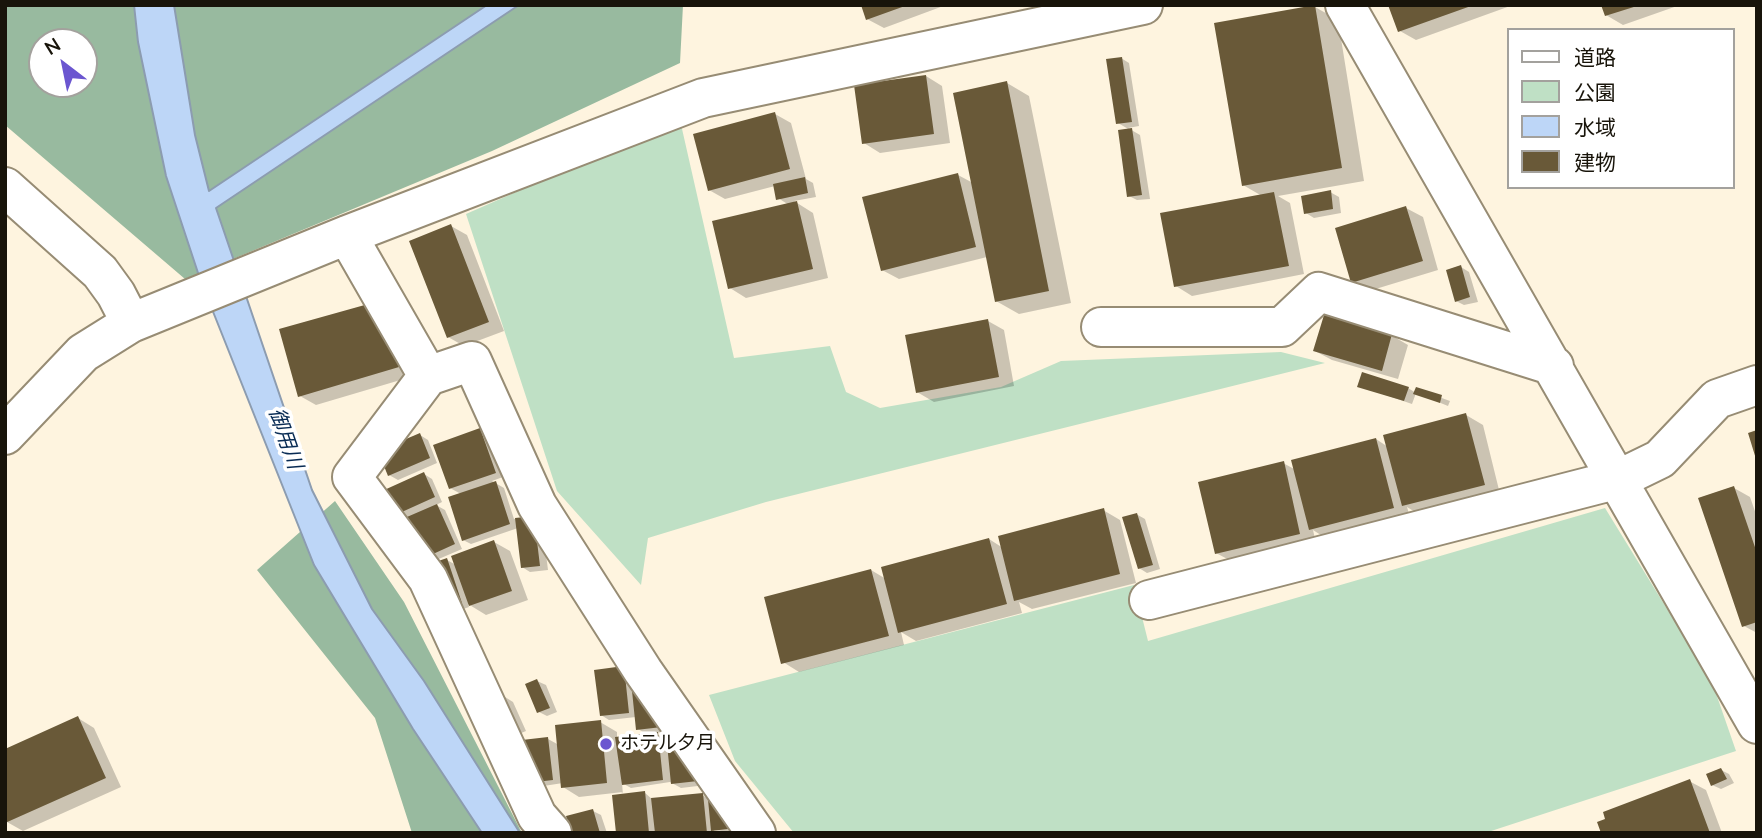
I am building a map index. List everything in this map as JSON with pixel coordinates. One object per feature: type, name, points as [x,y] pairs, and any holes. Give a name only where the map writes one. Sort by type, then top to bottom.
[{"type":"street","points":[[5,435],[83,353],[131,323],[347,235],[704,97],[1143,5]]},
{"type":"street","points":[[1345,5],[1619,479],[1743,673],[1757,724]]},
{"type":"street","points":[[5,187],[100,272],[117,294],[131,323]]},
{"type":"street","points":[[347,235],[428,376]]},
{"type":"street","points":[[1101,327],[1282,327],[1319,292],[1554,366]]},
{"type":"street","points":[[552,833],[537,816],[428,579],[352,477],[428,376],[472,361],[537,505],[643,671],[756,833]]},
{"type":"street","points":[[1149,600],[1619,479],[1660,459],[1717,399],[1757,385]]},
{"type":"green space","points":[[5,5],[683,5],[680,63],[492,151],[185,279],[5,125]]},
{"type":"green space","points":[[680,120],[734,358],[830,346],[846,392],[880,408],[1001,387],[1061,361],[1281,352],[1325,363],[766,502],[648,538],[641,585],[557,491],[466,214]]},
{"type":"green space","points":[[335,501],[404,602],[522,833],[412,833],[375,718],[257,570]]},
{"type":"green space","points":[[1605,508],[1712,682],[1736,751],[1485,833],[794,833],[735,761],[709,695],[1134,585],[1148,641]]},
{"type":"water","name":"御用川","points":[[134,5],[174,5],[195,135],[209,191],[487,5],[519,5],[216,208],[312,490],[372,609],[424,681],[520,833],[482,833],[413,729],[314,565],[200,279],[166,176],[138,42]]},
{"type":"building","points":[[861,5],[905,5],[905,6],[866,20]]},
{"type":"building","points":[[1315,5],[1342,168],[1242,186],[1214,23]]},
{"type":"building","points":[[1388,5],[1471,5],[1471,6],[1398,32]]},
{"type":"building","points":[[1601,5],[1637,5],[1637,6],[1605,16]]},
{"type":"building","points":[[1122,57],[1132,122],[1116,124],[1106,59]]},
{"type":"building","points":[[926,75],[934,134],[862,144],[854,85]]},
{"type":"building","points":[[1007,81],[1049,291],[995,302],[953,93]]},
{"type":"building","points":[[775,112],[790,169],[708,191],[693,134]]},
{"type":"building","points":[[1132,128],[1142,195],[1127,197],[1118,130]]},
{"type":"building","points":[[958,173],[976,247],[881,271],[862,197]]},
{"type":"building","points":[[805,177],[808,193],[776,200],[773,184]]},
{"type":"building","points":[[1331,190],[1333,209],[1304,214],[1301,196]]},
{"type":"building","points":[[1274,192],[1289,266],[1174,287],[1160,213]]},
{"type":"building","points":[[797,201],[813,269],[728,289],[712,221]]},
{"type":"building","points":[[1406,206],[1423,261],[1351,283],[1335,228]]},
{"type":"building","points":[[451,224],[489,322],[447,338],[409,241]]},
{"type":"building","points":[[1461,265],[1470,297],[1455,302],[1446,270]]},
{"type":"building","points":[[379,301],[399,367],[298,397],[279,329]]},
{"type":"building","points":[[1324,315],[1392,334],[1382,371],[1313,351]]},
{"type":"building","points":[[988,319],[999,377],[916,393],[905,335]]},
{"type":"building","points":[[1362,372],[1409,387],[1404,401],[1357,387]]},
{"type":"building","points":[[1416,387],[1442,395],[1440,403],[1413,394]]},
{"type":"building","points":[[1466,413],[1485,485],[1402,506],[1383,435]]},
{"type":"building","points":[[480,428],[496,473],[449,489],[433,445]]},
{"type":"building","points":[[1757,430],[1757,459],[1756,459],[1748,433]]},
{"type":"building","points":[[420,433],[430,458],[388,476],[378,451]]},
{"type":"building","points":[[1376,438],[1394,508],[1309,530],[1291,460]]},
{"type":"building","points":[[1284,461],[1300,534],[1215,554],[1198,482]]},
{"type":"building","points":[[424,472],[435,497],[393,516],[382,491]]},
{"type":"building","points":[[496,481],[510,524],[462,541],[448,497]]},
{"type":"building","points":[[1734,486],[1757,553],[1757,622],[1742,627],[1698,498]]},
{"type":"building","points":[[437,504],[455,544],[411,564],[393,523]]},
{"type":"building","points":[[1104,508],[1120,574],[1014,601],[998,536]]},
{"type":"building","points":[[1137,513],[1153,565],[1138,569],[1122,517]]},
{"type":"building","points":[[534,516],[540,566],[521,568],[515,518]]},
{"type":"building","points":[[989,538],[1007,604],[898,633],[881,567]]},
{"type":"building","points":[[494,540],[512,591],[469,606],[451,556]]},
{"type":"building","points":[[447,558],[462,603],[442,609],[427,565]]},
{"type":"building","points":[[871,569],[889,636],[781,664],[764,597]]},
{"type":"building","points":[[624,666],[629,713],[600,716],[594,670]]},
{"type":"building","points":[[537,679],[550,708],[537,713],[525,684]]},
{"type":"building","points":[[631,681],[662,727],[636,730]]},
{"type":"building","points":[[78,716],[106,778],[5,823],[5,749]]},
{"type":"building","points":[[601,720],[607,783],[561,788],[555,725]]},
{"type":"building","points":[[658,732],[663,780],[622,785],[615,737]]},
{"type":"building","points":[[548,737],[553,780],[527,783],[522,740]]},
{"type":"building","points":[[694,741],[698,781],[671,784],[667,744]]},
{"type":"building","points":[[1721,768],[1727,779],[1711,786],[1706,774]]},
{"type":"building","points":[[1690,779],[1710,833],[1601,833],[1597,822],[1605,819],[1603,812]]},
{"type":"building","points":[[707,789],[736,828],[711,831]]},
{"type":"building","points":[[645,791],[649,833],[616,833],[612,795]]},
{"type":"building","points":[[703,793],[707,833],[655,833],[651,798]]},
{"type":"building","points":[[593,809],[600,833],[571,833],[566,816]]},
{"type":"place","name":"ホテル夕月","points":[[606,744]]}]
